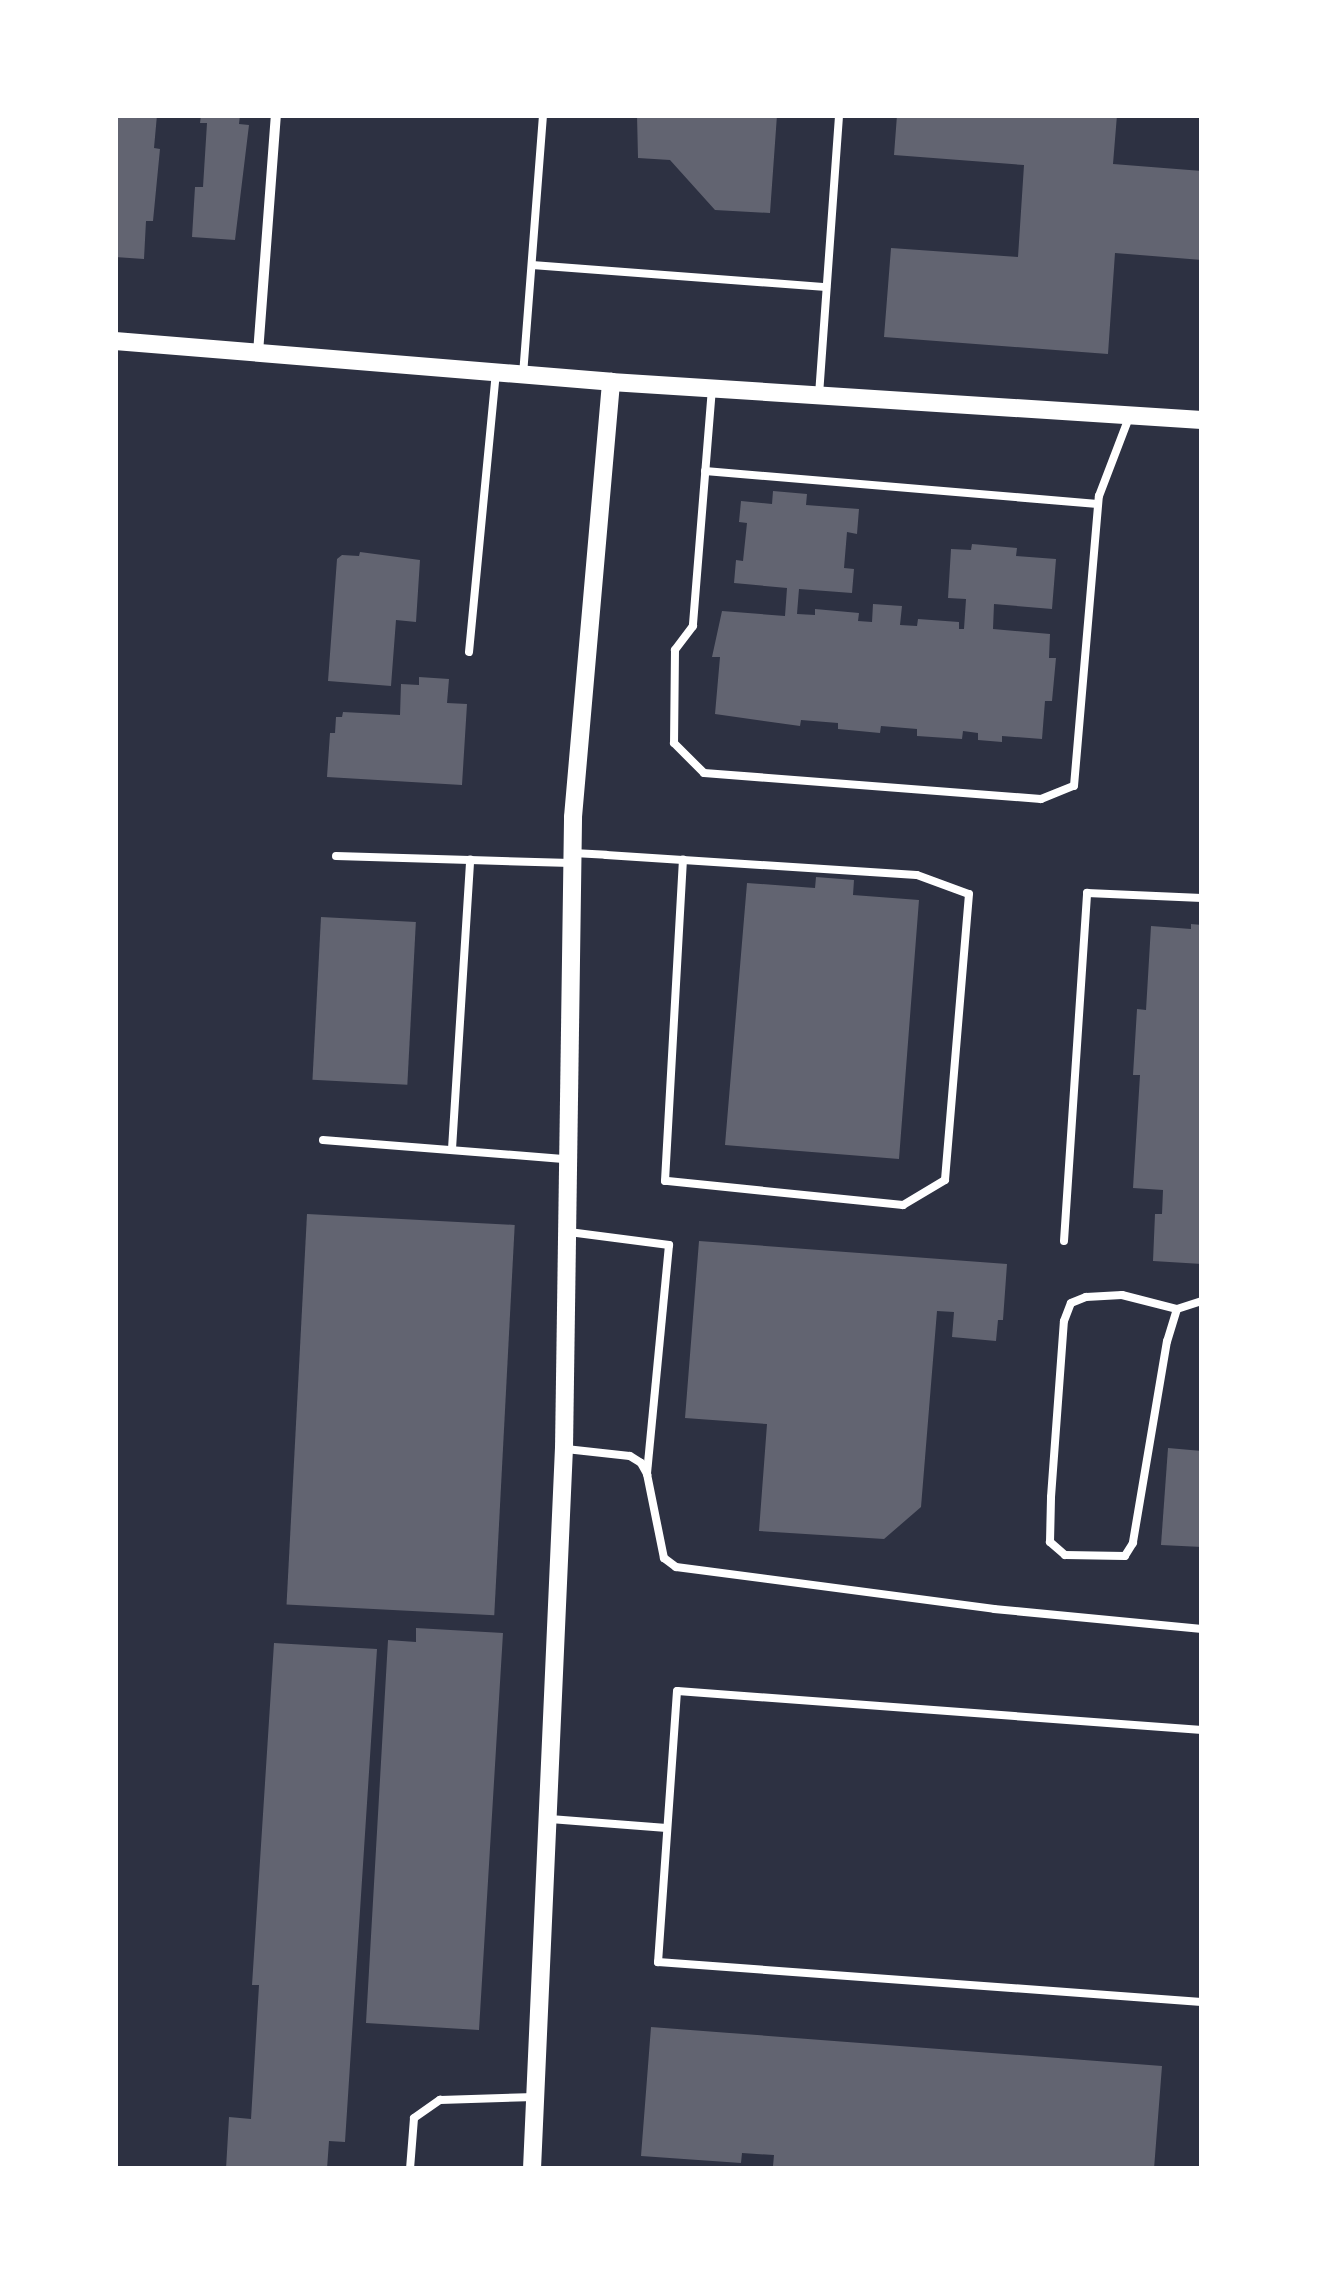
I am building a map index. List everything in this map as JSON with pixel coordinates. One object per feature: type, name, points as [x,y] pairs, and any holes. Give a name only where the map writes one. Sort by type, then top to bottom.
[{"type":"street","points":[[258,352],[276,115]]},
{"type":"street","points":[[115,341],[611,382],[1202,420]]},
{"type":"street","points":[[532,2169],[564,1449],[573,858],[611,382]]},
{"type":"lane","points":[[523,375],[544,115]]},
{"type":"lane","points":[[819,395],[839,115]]},
{"type":"lane","points":[[532,264],[826,287]]},
{"type":"lane","points":[[469,652],[496,372]]},
{"type":"lane","points":[[712,388],[693,626],[674,650],[674,744],[704,774],[1041,798],[1074,786],[1098,504],[1130,415]]},
{"type":"lane","points":[[705,471],[1098,504]]},
{"type":"lane","points":[[336,856],[683,860],[917,875],[969,894],[945,1180],[902,1206],[665,1181],[683,860]]},
{"type":"lane","points":[[452,1150],[470,860]]},
{"type":"lane","points":[[1064,1241],[1087,893],[1202,898]]},
{"type":"lane","points":[[323,1140],[570,1160]]},
{"type":"lane","points":[[569,1232],[669,1246],[648,1474],[664,1558],[676,1567],[994,1609],[1202,1629]]},
{"type":"lane","points":[[1177,1309],[1167,1341],[1134,1544],[1125,1556],[1065,1555],[1050,1542],[1051,1497],[1064,1321],[1071,1304],[1086,1297],[1122,1295],[1177,1309],[1202,1300]]},
{"type":"lane","points":[[564,1449],[630,1456],[648,1474]]},
{"type":"lane","points":[[1202,1730],[677,1691],[658,1962],[1202,2002]]},
{"type":"lane","points":[[550,1819],[667,1828]]},
{"type":"lane","points":[[410,2169],[414,2118],[440,2100],[535,2096]]},
{"type":"building","points":[[115,115],[157,115],[154,148],[160,149],[153,221],[146,221],[144,259],[115,257]]},
{"type":"building","points":[[201,115],[240,115],[239,124],[249,125],[235,240],[192,237],[195,187],[203,187],[207,123],[200,123]]},
{"type":"building","points":[[637,115],[777,115],[770,213],[715,210],[670,160],[638,158]]},
{"type":"building","points":[[897,115],[1117,115],[1113,164],[1202,171],[1202,260],[1115,253],[1108,354],[884,337],[891,248],[1018,257],[1024,165],[894,155]]},
{"type":"building","points":[[773,491],[807,494],[806,505],[859,509],[857,534],[847,532],[844,568],[854,569],[852,593],[799,589],[797,614],[815,615],[815,609],[859,613],[858,621],[872,622],[873,604],[902,606],[900,625],[917,626],[918,619],[959,622],[959,629],[964,629],[966,599],[948,598],[951,549],[971,550],[972,544],[1017,548],[1016,556],[1056,559],[1052,609],[994,604],[993,629],[1050,634],[1049,658],[1056,658],[1052,701],[1045,701],[1042,739],[1002,736],[1002,742],[978,740],[978,733],[963,731],[962,739],[917,736],[917,729],[881,726],[880,733],[838,729],[838,723],[801,720],[800,726],[715,714],[720,657],[712,657],[722,611],[785,616],[787,588],[734,583],[736,560],[743,561],[747,523],[739,522],[741,501],[772,504]]},
{"type":"building","points":[[360,552],[420,560],[416,622],[396,620],[391,686],[328,681],[337,559],[342,555],[359,556]]},
{"type":"building","points":[[419,677],[449,679],[447,703],[467,704],[462,785],[327,777],[330,733],[335,733],[336,717],[342,717],[343,712],[400,715],[401,684],[419,685]]},
{"type":"building","points":[[816,877],[854,880],[853,895],[919,900],[899,1159],[725,1145],[747,883],[815,888]]},
{"type":"building","points":[[321,917],[416,922],[407,1085],[312,1080]]},
{"type":"building","points":[[1191,924],[1202,925],[1202,1264],[1153,1261],[1155,1214],[1162,1214],[1163,1190],[1133,1188],[1140,1075],[1133,1075],[1137,1009],[1146,1010],[1151,926],[1191,929]]},
{"type":"building","points":[[307,1214],[515,1225],[494,1615],[287,1604]]},
{"type":"building","points":[[699,1241],[1007,1264],[1003,1320],[998,1320],[996,1341],[952,1337],[954,1312],[937,1311],[921,1507],[884,1539],[759,1531],[767,1424],[685,1418]]},
{"type":"building","points":[[1168,1448],[1202,1451],[1202,1547],[1161,1545]]},
{"type":"building","points":[[416,1628],[503,1633],[479,2030],[366,2023],[388,1640],[416,1642]]},
{"type":"building","points":[[274,1643],[377,1649],[345,2142],[329,2141],[327,2169],[226,2169],[229,2117],[251,2119],[259,1985],[252,1985]]},
{"type":"building","points":[[651,2027],[1162,2066],[1154,2169],[807,2169],[773,2166],[774,2155],[742,2153],[741,2163],[641,2156]]}]
